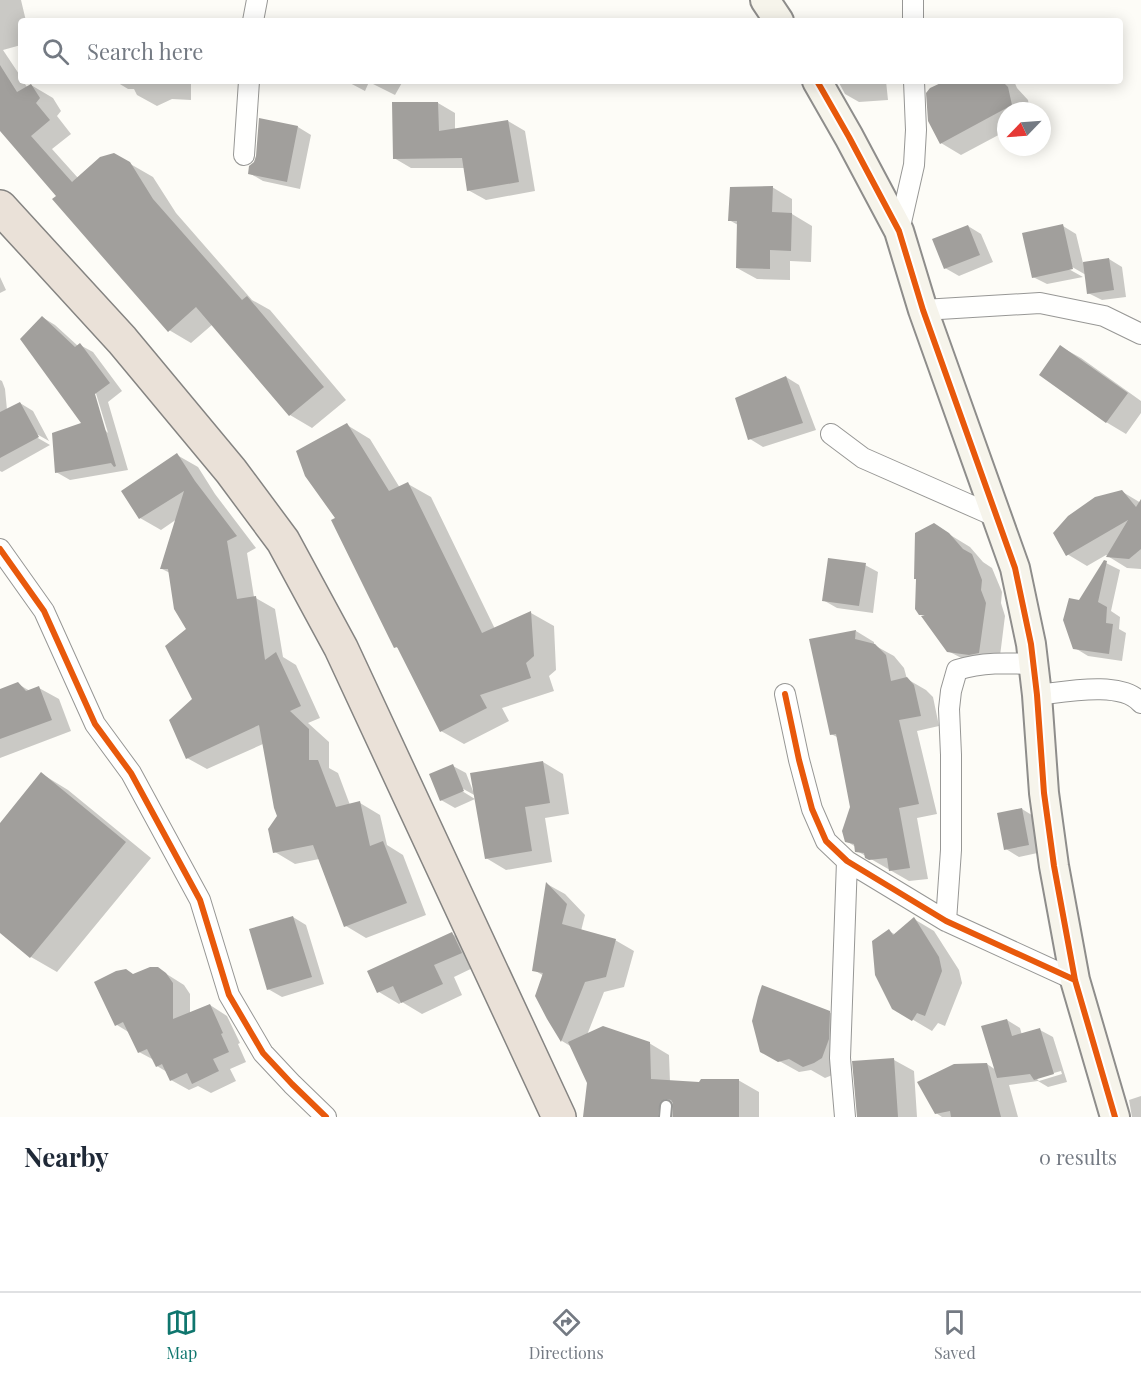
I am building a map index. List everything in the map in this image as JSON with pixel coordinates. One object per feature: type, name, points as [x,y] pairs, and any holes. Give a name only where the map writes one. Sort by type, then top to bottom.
[{"type":"highway","points":[[0,207],[122,340],[231,471],[283,541],[341,648],[559,1117]]},
{"type":"street","points":[[254,18],[257,0]]},
{"type":"street","points":[[765,0],[777,18]]},
{"type":"street","points":[[913,0],[913,18]]},
{"type":"street","points":[[244,155],[249,84]]},
{"type":"street","points":[[819,84],[900,231],[923,310],[1015,568],[1031,644],[1044,793],[1054,866],[1075,980],[1115,1117]]},
{"type":"street","points":[[900,231],[914,165],[916,130],[914,84]]},
{"type":"street","points":[[923,310],[1040,303],[1104,316],[1141,334]]},
{"type":"street","points":[[831,434],[863,458],[997,517]]},
{"type":"street","points":[[0,549],[44,611],[95,724],[131,773],[200,900],[229,995],[263,1053],[326,1117]]},
{"type":"street","points":[[946,921],[951,850],[949,709],[957,670],[1000,663],[1033,664]]},
{"type":"street","points":[[1037,695],[1110,688],[1136,698],[1141,703]]},
{"type":"street","points":[[785,694],[812,809],[826,841],[847,861],[946,921],[1075,980]]},
{"type":"street","points":[[845,1117],[840,1058],[847,861]]},
{"type":"building","points":[[0,65],[17,92],[31,84],[40,98],[36,103],[50,120],[31,136],[72,182],[100,157],[114,153],[130,162],[153,199],[242,300],[247,296],[324,387],[289,416],[196,307],[168,332],[52,199],[56,196],[0,131]]},
{"type":"building","points":[[939,84],[1005,84],[1008,87],[1011,102],[997,102],[997,113],[940,144],[928,121],[926,93]]},
{"type":"building","points":[[392,102],[438,102],[439,131],[508,120],[519,182],[467,191],[462,158],[393,159]]},
{"type":"building","points":[[259,118],[298,126],[287,182],[248,174],[249,166],[254,162],[256,156]]},
{"type":"building","points":[[773,186],[772,212],[792,213],[791,251],[770,250],[770,269],[736,268],[737,221],[728,221],[730,187]]},
{"type":"building","points":[[1063,224],[1073,269],[1032,278],[1022,233]]},
{"type":"building","points":[[968,225],[980,255],[944,269],[932,239]]},
{"type":"building","points":[[1109,258],[1114,290],[1087,294],[1083,262]]},
{"type":"building","points":[[42,316],[75,347],[80,343],[110,383],[95,394],[116,466],[114,467],[111,463],[55,473],[52,433],[81,423],[20,339]]},
{"type":"building","points":[[1060,345],[1128,393],[1106,423],[1039,375]]},
{"type":"building","points":[[786,376],[803,423],[748,440],[735,398]]},
{"type":"building","points":[[20,402],[39,437],[0,458],[0,412]]},
{"type":"building","points":[[347,423],[389,491],[408,482],[482,633],[531,611],[534,656],[526,663],[531,678],[480,695],[487,708],[440,732],[397,647],[394,648],[331,520],[335,518],[305,476],[296,451]]},
{"type":"building","points":[[177,453],[195,481],[237,536],[227,541],[237,599],[256,596],[265,660],[276,652],[301,706],[290,711],[309,729],[309,760],[318,760],[336,807],[360,801],[370,846],[383,841],[407,903],[344,927],[313,845],[273,853],[268,829],[277,816],[259,725],[186,759],[169,720],[192,699],[165,646],[186,629],[174,609],[168,569],[160,569],[184,491],[139,519],[121,491]]},
{"type":"building","points":[[1122,490],[1136,507],[1141,499],[1141,549],[1129,559],[1106,557],[1128,520],[1066,556],[1053,533],[1068,516],[1095,497]]},
{"type":"building","points":[[934,523],[949,533],[963,549],[972,554],[982,580],[981,590],[986,603],[979,653],[969,655],[947,652],[921,616],[925,615],[919,615],[915,609],[915,533]]},
{"type":"building","points":[[828,558],[866,563],[859,606],[822,601]]},
{"type":"building","points":[[1104,560],[1107,561],[1098,602],[1107,607],[1106,623],[1113,624],[1109,654],[1073,649],[1063,620],[1069,598],[1079,600]]},
{"type":"building","points":[[856,630],[855,639],[875,644],[886,655],[891,681],[907,677],[914,685],[921,716],[899,720],[919,804],[899,808],[910,868],[889,871],[887,858],[869,860],[865,858],[864,853],[855,852],[854,844],[845,842],[842,831],[850,807],[836,734],[830,735],[809,639]]},
{"type":"building","points":[[18,682],[26,691],[39,686],[52,720],[0,739],[0,689]]},
{"type":"building","points":[[543,761],[550,803],[525,807],[532,851],[485,859],[470,773]]},
{"type":"building","points":[[453,764],[464,791],[440,801],[429,774]]},
{"type":"building","points":[[41,772],[126,842],[30,958],[0,933],[0,823]]},
{"type":"building","points":[[1022,808],[1029,845],[1004,850],[997,813]]},
{"type":"building","points":[[546,882],[567,904],[562,924],[616,939],[606,977],[585,982],[561,1042],[535,996],[543,973],[532,971]]},
{"type":"building","points":[[293,916],[312,977],[267,990],[249,929]]},
{"type":"building","points":[[914,917],[939,957],[942,971],[925,1016],[917,1013],[912,1021],[892,1009],[875,975],[872,941],[889,929],[893,935]]},
{"type":"building","points":[[452,932],[462,953],[434,965],[443,984],[401,1003],[393,986],[377,993],[367,971]]},
{"type":"building","points":[[150,967],[158,967],[173,983],[173,1019],[210,1004],[229,1052],[213,1059],[219,1071],[192,1084],[187,1073],[170,1081],[162,1064],[156,1067],[147,1049],[138,1053],[123,1022],[115,1026],[94,982],[116,971],[126,969],[133,974]]},
{"type":"building","points":[[762,985],[830,1011],[829,1039],[822,1058],[803,1067],[789,1059],[778,1062],[760,1052],[752,1021]]},
{"type":"building","points":[[1007,1019],[1012,1036],[1040,1028],[1054,1074],[1034,1080],[1030,1074],[997,1078],[981,1026]]},
{"type":"building","points":[[603,1026],[650,1042],[651,1079],[699,1082],[701,1079],[739,1079],[739,1117],[673,1117],[673,1103],[666,1099],[660,1102],[658,1117],[583,1117],[587,1083],[568,1042]]},
{"type":"building","points":[[894,1058],[898,1117],[857,1117],[852,1061]]},
{"type":"building","points":[[987,1063],[1001,1117],[951,1117],[950,1111],[935,1114],[917,1082],[954,1064]]},
{"type":"cycle path","points":[[819,84],[899,231],[923,310],[1015,568],[1031,644],[1044,793],[1054,866],[1075,980],[1115,1117]]},
{"type":"cycle path","points":[[0,549],[44,611],[95,724],[131,773],[200,900],[229,995],[263,1053],[326,1117]]},
{"type":"cycle path","points":[[785,694],[812,809],[826,841],[847,861],[946,921],[1075,980]]}]
